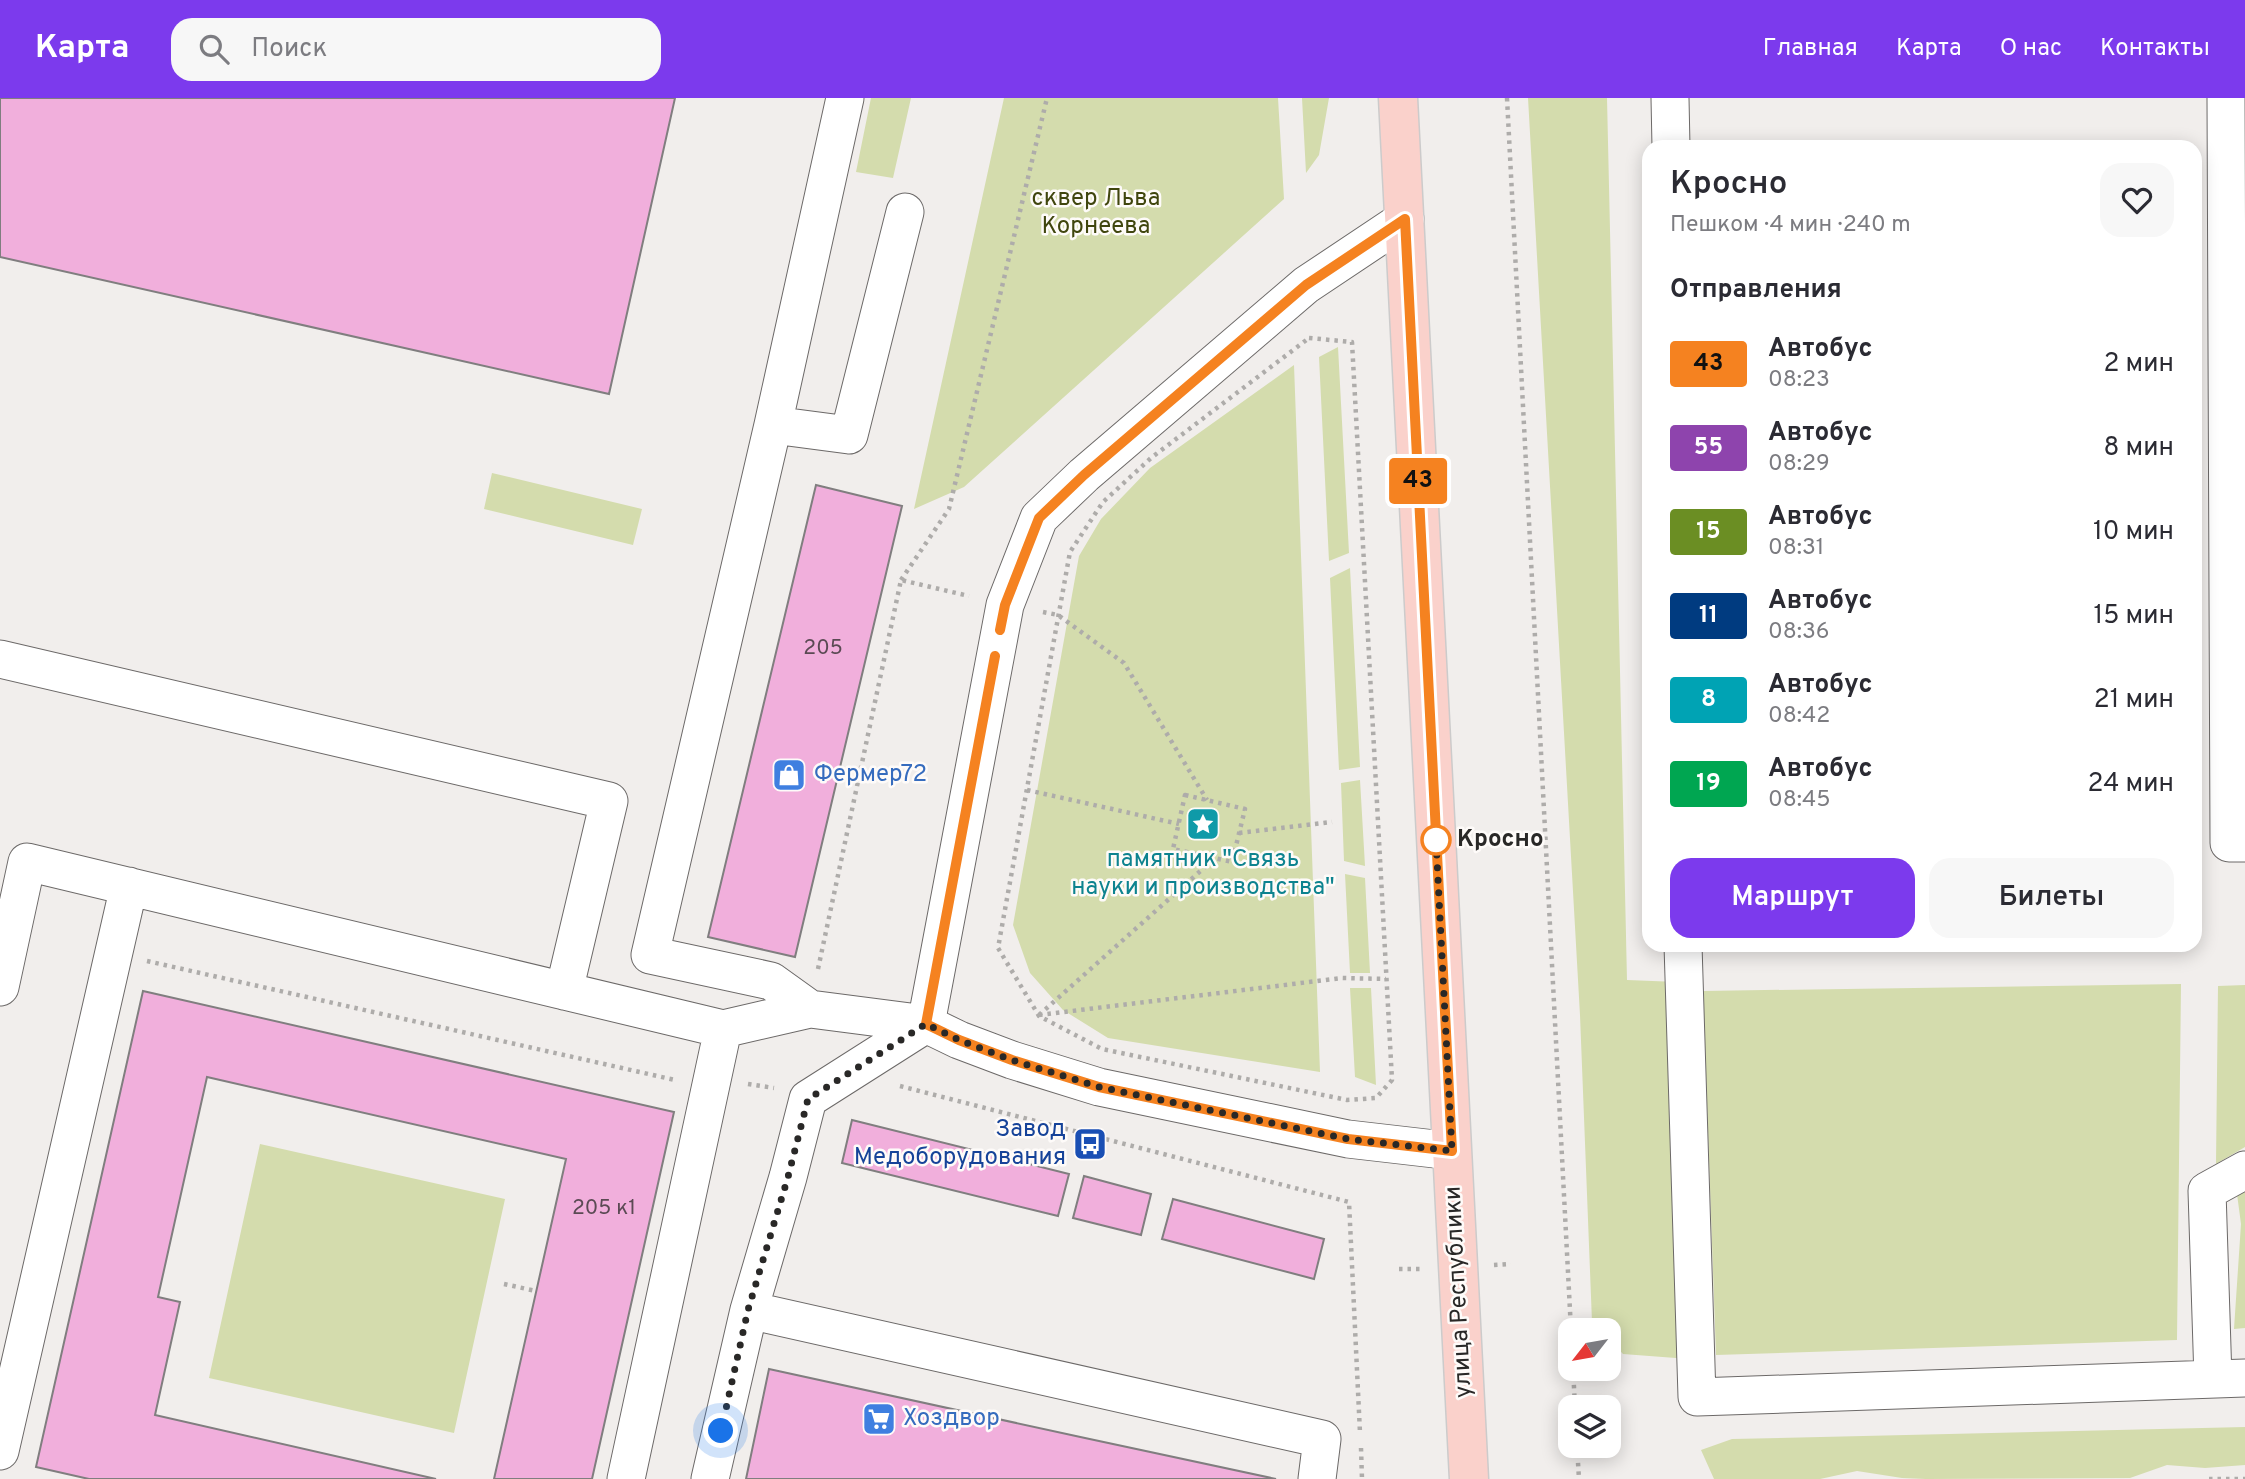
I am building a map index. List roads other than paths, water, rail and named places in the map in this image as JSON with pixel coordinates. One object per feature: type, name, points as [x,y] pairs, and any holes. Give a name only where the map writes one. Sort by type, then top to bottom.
[{"type":"main road","name":"улица Республики","points":[[1398,98],[1469,1479]]},
{"type":"lane","points":[[810,1009],[771,981],[650,955],[773,425],[845,98]]},
{"type":"lane","points":[[1670,98],[1671,140]]},
{"type":"lane","points":[[2226,98],[2229,843],[2245,843]]},
{"type":"lane","points":[[773,425],[849,435],[905,212]]},
{"type":"lane","points":[[710,1479],[748,1310],[808,1099],[926,1024],[1005,605],[1039,518],[1084,475],[1306,285],[1405,219]]},
{"type":"lane","points":[[0,659],[609,801],[564,991]]},
{"type":"lane","points":[[0,987],[14,859],[723,1029],[810,1009],[926,1024],[1012,1060],[1099,1087],[1348,1139],[1452,1151]]},
{"type":"lane","points":[[0,1451],[130,886]]},
{"type":"lane","points":[[1683,952],[1697,1397],[2229,1379],[2207,1191],[2245,1170]]},
{"type":"lane","points":[[626,1479],[723,1029]]},
{"type":"lane","points":[[748,1310],[1322,1438],[1318,1479]]},
{"type":"place","name":"Фермер72","points":[[789,775]]},
{"type":"place","name":"памятник \"Связь науки и производства\"","points":[[1203,824]]},
{"type":"place","name":"Кросно","points":[[1436,840]]},
{"type":"place","name":"Завод Медоборудования","points":[[1090,1144]]},
{"type":"place","name":"Хоздвор","points":[[879,1419]]},
{"type":"park label","name":"сквер Льва Корнеева","points":[[1096,213]]}]
